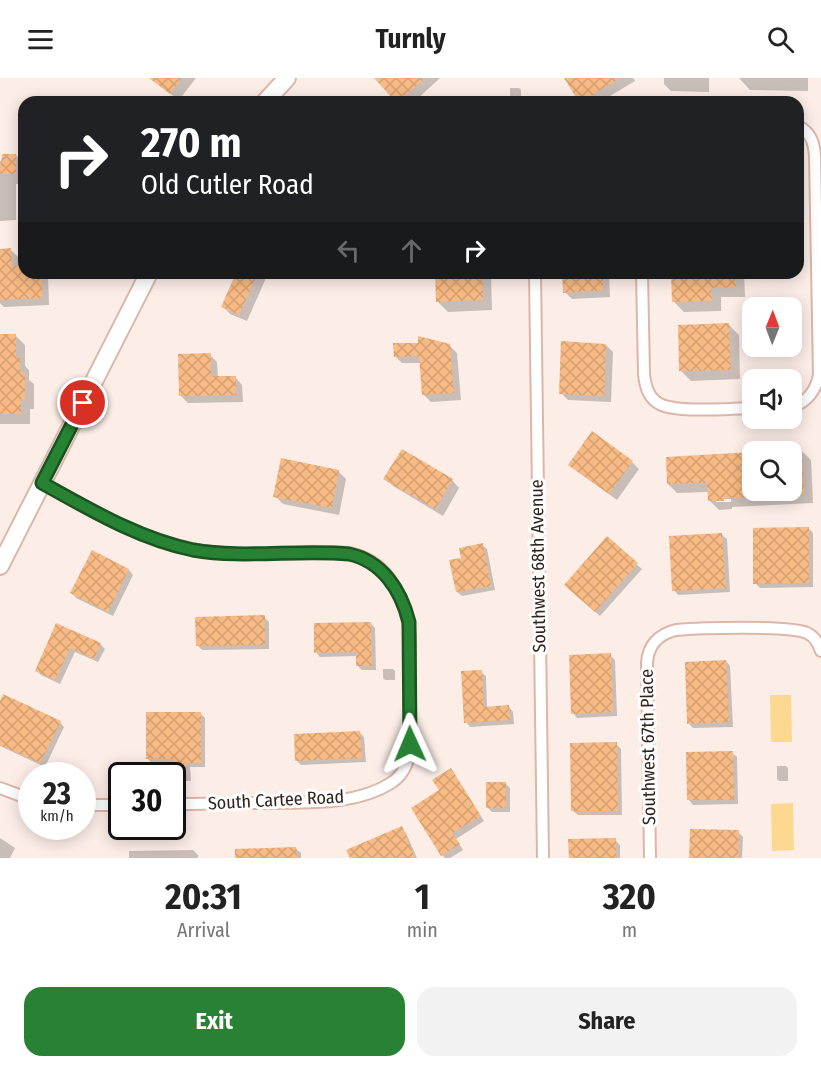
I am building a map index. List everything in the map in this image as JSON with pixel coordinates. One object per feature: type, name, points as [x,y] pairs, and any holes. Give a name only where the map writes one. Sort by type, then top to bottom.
[{"type":"main road","points":[[270,96],[287,78]]},
{"type":"main road","points":[[0,566],[146,279]]},
{"type":"street","points":[[802,402],[816,387],[819,375],[819,263],[815,156],[813,143],[804,130]]},
{"type":"street","name":"Southwest 68th Avenue","points":[[535,279],[543,858]]},
{"type":"street","points":[[642,279],[644,374],[647,389],[654,400],[658,404],[672,408],[742,408]]},
{"type":"street","name":"South Cartee Road","points":[[42,483],[128,528],[173,545],[210,552],[360,556],[380,569],[394,585],[403,603],[409,622],[409,760],[391,783],[349,798],[323,802],[186,804]]},
{"type":"street","name":"Southwest 67th Place","points":[[650,858],[647,659],[649,649],[657,639],[676,630],[791,629],[813,637],[821,651]]},
{"type":"street","points":[[0,788],[18,795]]},
{"type":"shaded area","points":[[770,695],[791,695],[792,742],[771,742]]},
{"type":"shaded area","points":[[793,803],[794,850],[772,851],[771,804]]},
{"type":"building","points":[[149,78],[182,78],[170,94]]},
{"type":"building","points":[[374,78],[425,78],[405,96],[390,96]]},
{"type":"building","points":[[564,78],[620,78],[591,96],[575,96]]},
{"type":"building","points":[[2,154],[16,154],[16,174],[0,174]]},
{"type":"building","points":[[11,248],[12,266],[18,266],[18,279],[42,279],[42,298],[0,300],[0,249]]},
{"type":"building","points":[[233,279],[255,279],[239,315],[221,307]]},
{"type":"building","points":[[435,279],[482,279],[483,300],[436,302]]},
{"type":"building","points":[[562,279],[603,279],[603,290],[563,293]]},
{"type":"building","points":[[671,279],[735,279],[736,287],[711,288],[712,301],[672,302]]},
{"type":"building","points":[[729,323],[731,370],[679,371],[678,325]]},
{"type":"building","points":[[0,334],[16,334],[16,358],[20,358],[20,373],[25,373],[25,399],[21,399],[21,414],[0,414]]},
{"type":"building","points":[[418,336],[450,344],[454,393],[422,395],[419,356],[394,357],[393,343],[418,343]]},
{"type":"building","points":[[561,341],[606,344],[604,396],[559,394]]},
{"type":"building","points":[[211,353],[211,376],[236,376],[236,395],[179,396],[178,354]]},
{"type":"building","points":[[592,431],[633,461],[609,494],[568,465]]},
{"type":"building","points":[[402,449],[453,479],[435,509],[383,479]]},
{"type":"building","points":[[802,450],[804,495],[802,495]]},
{"type":"building","points":[[742,453],[742,497],[708,501],[707,483],[667,484],[666,457]]},
{"type":"building","points":[[281,458],[339,470],[332,508],[273,497]]},
{"type":"building","points":[[809,527],[809,583],[753,584],[753,528]]},
{"type":"building","points":[[722,533],[726,588],[672,591],[669,536]]},
{"type":"building","points":[[607,536],[638,563],[595,612],[564,585]]},
{"type":"building","points":[[483,543],[491,586],[456,592],[449,560],[461,558],[459,548]]},
{"type":"building","points":[[92,550],[129,569],[108,612],[70,593]]},
{"type":"building","points":[[265,615],[265,645],[196,646],[195,617]]},
{"type":"building","points":[[371,622],[372,666],[356,666],[356,652],[314,653],[314,623]]},
{"type":"building","points":[[56,623],[101,643],[94,659],[70,648],[55,680],[35,671]]},
{"type":"building","points":[[611,653],[613,712],[571,714],[569,655]]},
{"type":"building","points":[[726,660],[729,722],[687,724],[685,662]]},
{"type":"building","points":[[482,670],[484,707],[509,705],[510,720],[464,723],[461,671]]},
{"type":"building","points":[[3,694],[61,721],[40,762],[0,745],[0,701]]},
{"type":"building","points":[[146,712],[201,712],[201,763],[174,762],[174,759],[146,759]]},
{"type":"building","points":[[360,731],[362,758],[295,761],[294,734]]},
{"type":"building","points":[[617,742],[618,811],[571,811],[570,743]]},
{"type":"building","points":[[733,751],[734,800],[687,800],[686,752]]},
{"type":"building","points":[[451,768],[481,816],[452,833],[460,844],[441,856],[411,808],[439,790],[432,780]]},
{"type":"building","points":[[486,782],[506,782],[506,808],[486,808]]},
{"type":"building","points":[[402,826],[415,858],[350,858],[346,850]]},
{"type":"building","points":[[690,829],[739,830],[738,858],[689,858]]},
{"type":"building","points":[[616,838],[616,858],[569,858],[568,839]]},
{"type":"building","points":[[296,847],[297,858],[235,858],[235,849]]},
{"type":"route","points":[[83,403],[42,483],[60,494],[128,528],[173,545],[210,552],[349,554],[360,556],[371,562],[388,577],[403,603],[409,622],[410,744]]}]
